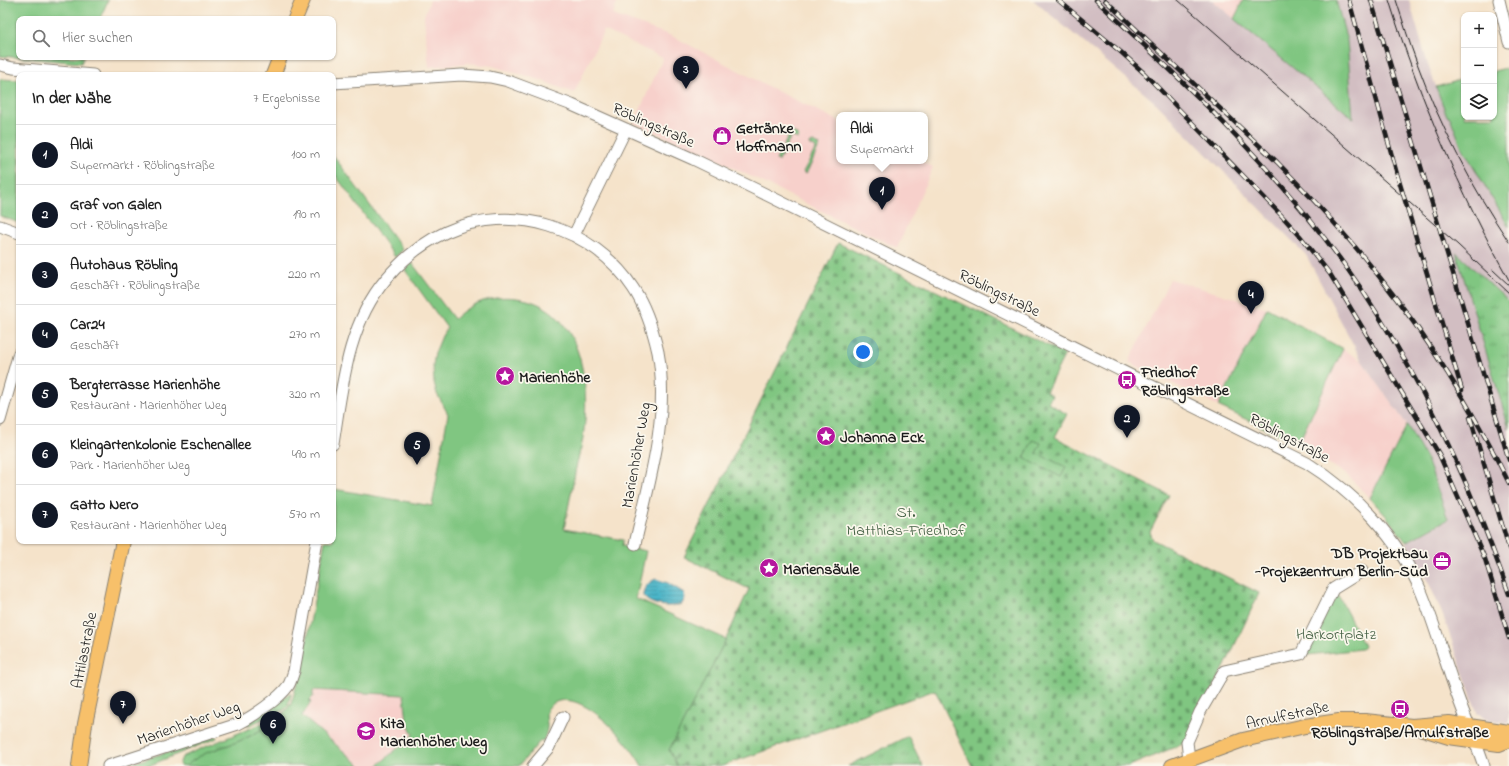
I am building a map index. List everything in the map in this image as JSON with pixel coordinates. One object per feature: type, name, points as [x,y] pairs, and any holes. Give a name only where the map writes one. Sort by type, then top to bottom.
[{"type":"main road","points":[[296,16],[303,0]]},
{"type":"main road","points":[[274,72],[279,60]]},
{"type":"main road","name":"Attilastraße","points":[[79,766],[85,724],[122,544]]},
{"type":"main road","name":"Arnulfstraße","points":[[1172,766],[1243,740],[1312,725],[1339,721],[1365,720],[1412,726],[1449,738],[1499,744],[1509,740]]},
{"type":"main road","name":"Arnulfstraße","points":[[1412,726],[1449,723],[1509,732]]},
{"type":"street","points":[[1498,0],[1509,42]]},
{"type":"street","points":[[0,65],[13,68],[59,72]]},
{"type":"street","name":"Röblingstraße","points":[[336,83],[448,75],[476,75],[508,82],[572,105],[751,187],[1286,451],[1326,474],[1339,484],[1365,509],[1394,545],[1410,570],[1420,591],[1484,766]]},
{"type":"street","points":[[574,235],[626,129]]},
{"type":"street","name":"Marienhöher Weg","points":[[336,428],[354,337],[376,292],[403,260],[424,244],[447,232],[474,223],[486,221],[510,219],[529,221],[548,225],[574,235],[596,248],[608,258],[632,287],[643,305],[649,320],[658,355],[662,387],[661,418],[658,439],[635,544]]},
{"type":"street","points":[[0,226],[16,232]]},
{"type":"street","points":[[0,420],[16,364]]},
{"type":"street","name":"Marienhöher Weg","points":[[108,766],[238,724],[252,716],[283,692],[289,685],[294,671],[316,544]]},
{"type":"street","points":[[1189,759],[1187,742],[1200,712],[1224,671],[1300,654],[1333,589],[1362,571]]},
{"type":"street","points":[[533,766],[549,747],[563,717]]},
{"type":"shaded area","points":[[430,0],[618,0],[613,15],[672,36],[781,93],[836,120],[836,164],[926,164],[933,167],[897,248],[707,155],[634,123],[663,58],[604,30],[574,93],[540,80],[493,66],[468,63],[429,67],[424,16]]},
{"type":"shaded area","points":[[1033,0],[1212,0],[1353,118],[1347,41],[1336,0],[1409,0],[1428,65],[1447,116],[1450,117],[1461,145],[1509,227],[1509,302],[1457,253],[1509,428],[1509,723],[1485,719],[1477,712],[1442,613],[1427,579],[1406,542],[1448,519],[1428,462],[1407,425],[1362,361],[1306,255],[1157,104]]},
{"type":"shaded area","points":[[1212,0],[1243,0],[1234,19]]},
{"type":"shaded area","points":[[1170,279],[1267,308],[1218,406],[1129,362]]},
{"type":"shaded area","points":[[1343,349],[1362,361],[1407,425],[1370,498],[1347,475],[1298,444]]},
{"type":"shaded area","name":"Kita Marienhöher Weg","points":[[313,690],[404,695],[407,721],[413,735],[377,766],[361,766],[302,716],[311,702],[309,701]]},
{"type":"green space","points":[[0,0],[108,0],[101,16],[16,16],[16,57],[0,56]]},
{"type":"green space","points":[[1243,0],[1336,0],[1347,41],[1353,118],[1234,19]]},
{"type":"green space","points":[[46,60],[82,60],[81,63]]},
{"type":"green space","points":[[1506,68],[1509,77],[1509,227],[1461,145],[1450,117],[1447,116],[1436,87],[1461,80],[1461,120],[1497,120],[1497,70]]},
{"type":"green space","points":[[0,79],[16,80],[16,222],[0,216]]},
{"type":"green space","points":[[791,131],[799,138],[798,139],[791,136],[779,161],[776,160]]},
{"type":"green space","points":[[813,142],[820,145],[806,174],[803,172],[816,148],[809,144]]},
{"type":"green space","points":[[336,159],[403,250],[395,257],[336,176]]},
{"type":"green space","name":"St. Matthias-Friedhof","points":[[838,243],[1065,354],[1046,392],[1052,395],[1048,403],[1067,414],[1055,437],[1169,495],[1150,532],[1153,540],[1259,593],[1224,668],[1185,743],[1129,766],[972,766],[935,690],[722,766],[677,766],[669,750],[726,639],[749,589],[684,557]]},
{"type":"green space","points":[[1456,252],[1509,302],[1509,428]]},
{"type":"green space","name":"Marienhöhe","points":[[412,263],[454,319],[470,307],[488,300],[507,297],[517,298],[527,300],[545,308],[560,320],[570,335],[578,353],[583,372],[585,411],[583,438],[564,529],[623,540],[622,546],[646,551],[636,599],[726,639],[669,750],[677,766],[642,766],[627,744],[602,718],[588,708],[574,702],[561,700],[548,708],[546,714],[547,729],[543,741],[541,740],[519,766],[377,766],[413,735],[407,721],[404,695],[313,690],[313,697],[309,701],[311,702],[302,716],[361,766],[186,766],[199,756],[242,740],[270,725],[287,719],[282,715],[291,704],[302,667],[324,544],[336,544],[336,489],[432,506],[448,414],[437,394],[434,382],[433,365],[435,353],[447,328],[405,270]]},
{"type":"green space","points":[[1267,308],[1343,349],[1298,444],[1218,406]]},
{"type":"green space","points":[[1407,425],[1428,462],[1448,519],[1406,542],[1370,498]]},
{"type":"green space","points":[[1033,440],[1041,443],[1036,453],[1066,467],[1061,477],[1024,458]]},
{"type":"green space","name":"Harkortplatz","points":[[1338,595],[1364,646],[1362,649],[1308,655],[1307,648],[1334,597]]},
{"type":"green space","points":[[290,693],[288,705],[284,710],[247,726],[246,724]]},
{"type":"green space","points":[[282,715],[288,719],[270,725],[242,740],[200,756],[186,766],[179,765],[182,757]]},
{"type":"green space","points":[[216,736],[217,738],[148,766],[130,766],[130,764]]},
{"type":"green space","points":[[908,736],[923,766],[848,766]]},
{"type":"water","points":[[656,579],[668,583],[684,593],[685,598],[682,604],[666,606],[655,604],[646,599],[643,596],[645,588]]},
{"type":"tram line","points":[[1178,0],[1458,245],[1509,293]]},
{"type":"tram line","points":[[1389,0],[1427,108],[1457,178],[1509,280]]},
{"type":"tram line","points":[[1396,0],[1426,87],[1446,133],[1482,200],[1509,242]]},
{"type":"tram line","points":[[1493,270],[1509,285]]},
{"type":"railway","points":[[1058,0],[1144,73],[1281,215],[1330,274],[1439,454],[1485,559],[1509,638]]},
{"type":"railway","points":[[1096,0],[1202,101],[1269,171],[1331,247],[1360,287],[1405,360],[1444,436],[1479,514],[1509,594]]},
{"type":"railway","points":[[1105,0],[1277,162],[1316,203],[1366,260],[1415,324],[1449,376],[1481,429],[1509,483]]},
{"type":"railway","points":[[1349,0],[1397,174],[1462,390]]},
{"type":"railway","points":[[1371,0],[1509,460]]},
{"type":"railway","points":[[1470,417],[1509,548]]},
{"type":"place","name":"Autohaus Röbling","points":[[686,89]]},
{"type":"place","name":"Getränke Hoffmann","points":[[722,136]]},
{"type":"place","name":"Aldi","points":[[882,210]]},
{"type":"place","name":"Car24","points":[[1251,314]]},
{"type":"place","name":"Marienhöhe","points":[[505,376]]},
{"type":"place","name":"Friedhof Röblingstraße","points":[[1127,380]]},
{"type":"place","name":"Johanna Eck","points":[[826,436]]},
{"type":"place","name":"Graf von Galen","points":[[1127,438]]},
{"type":"place","name":"Bergterrasse Marienhöhe","points":[[417,465]]},
{"type":"place","name":"DB Projektbau -Projekzentrum Berlin-Süd","points":[[1442,561]]},
{"type":"place","name":"Mariensäule","points":[[769,568]]},
{"type":"place","name":"Röblingstraße/Arnulfstraße","points":[[1400,709]]},
{"type":"place","name":"Gatto Nero","points":[[123,724]]},
{"type":"place","name":"Kita Marienhöher Weg","points":[[366,731]]},
{"type":"place","name":"Kleingartenkolonie Eschenallee","points":[[273,744]]}]
